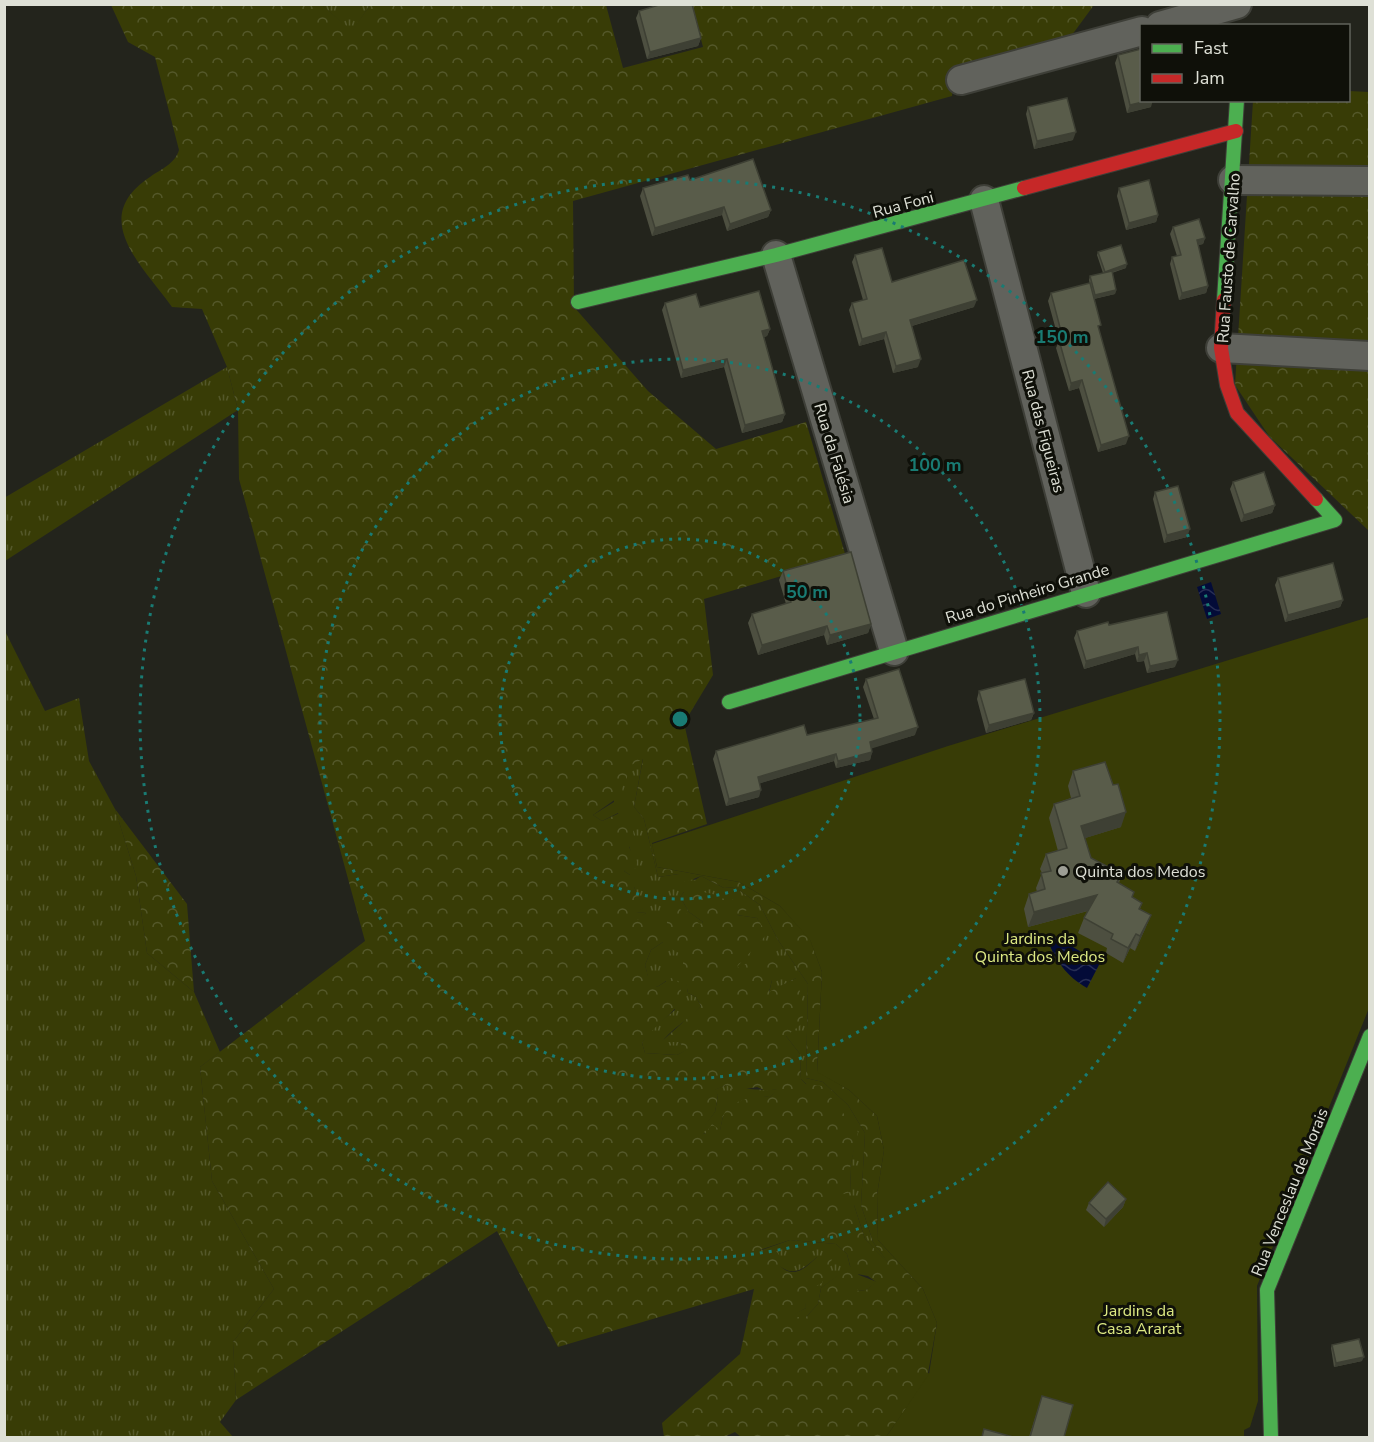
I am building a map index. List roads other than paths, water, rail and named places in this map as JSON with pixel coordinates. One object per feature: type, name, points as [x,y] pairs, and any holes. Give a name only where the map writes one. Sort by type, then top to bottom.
[{"type":"street","points":[[1167,24],[1239,4],[1240,24]]},
{"type":"street","points":[[961,80],[1140,31]]},
{"type":"street","name":"Rua Fausto de Carvalho","points":[[1237,102],[1221,348],[1227,385],[1237,413],[1335,520]]},
{"type":"street","name":"Rua Foni","points":[[578,302],[776,255],[1236,131]]},
{"type":"street","points":[[1233,180],[1370,181]]},
{"type":"street","name":"Rua das Figueiras","points":[[984,200],[1086,592]]},
{"type":"street","name":"Rua da Falésia","points":[[776,255],[894,651]]},
{"type":"street","points":[[1221,348],[1370,356]]},
{"type":"street","name":"Rua do Pinheiro Grande","points":[[729,702],[1086,592],[1335,520]]},
{"type":"street","name":"Rua Venceslau de Morais","points":[[1271,1437],[1267,1290],[1370,1036]]},
{"type":"water","points":[[1211,582],[1221,614],[1207,619],[1197,587]]},
{"type":"water","points":[[1056,937],[1100,963],[1087,988],[1067,973],[1058,961],[1047,939]]},
{"type":"place","name":"Quinta dos Medos","points":[[1063,871]]},
{"type":"park label","name":"Jardins da Quinta dos Medos","points":[[1040,947]]},
{"type":"park label","name":"Jardins da Casa Ararat","points":[[1139,1319]]}]
